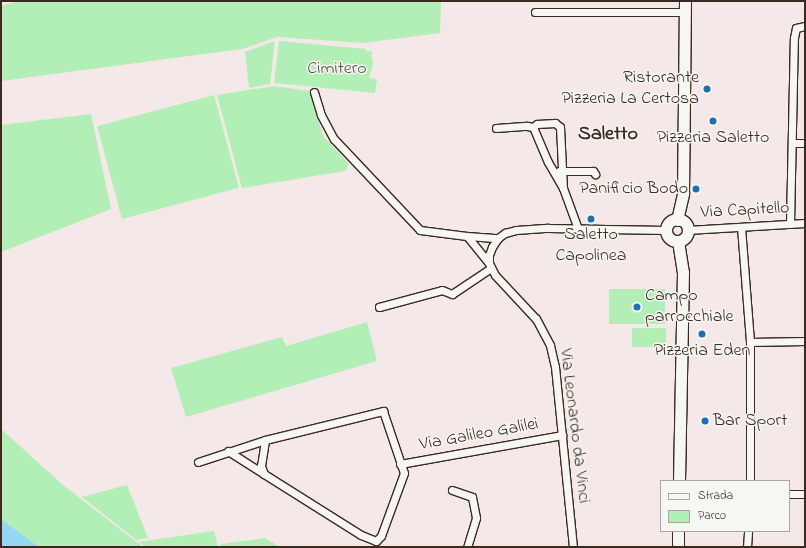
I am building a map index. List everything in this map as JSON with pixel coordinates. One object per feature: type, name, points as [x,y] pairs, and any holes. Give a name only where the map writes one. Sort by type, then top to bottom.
[{"type":"main road","points":[[677,220],[683,192],[685,1]]},
{"type":"main road","points":[[677,220],[685,224],[687,230],[686,236],[678,241],[669,238],[666,230],[670,222],[677,220]]},
{"type":"main road","points":[[678,241],[682,272],[679,480]]},
{"type":"main road","points":[[678,532],[678,547]]},
{"type":"street","points":[[535,12],[679,12]]},
{"type":"street","points":[[790,224],[793,143],[794,38],[796,28],[805,26]]},
{"type":"street","points":[[314,92],[320,115],[334,139],[420,230],[498,238]]},
{"type":"street","points":[[496,128],[533,127],[537,124],[555,123],[560,127],[563,188]]},
{"type":"street","points":[[533,127],[563,188],[578,228]]},
{"type":"street","points":[[793,143],[805,143]]},
{"type":"street","points":[[554,172],[592,171],[595,174]]},
{"type":"street","name":"Via Capitello","points":[[687,230],[805,223]]},
{"type":"street","points":[[741,226],[750,342],[750,480]]},
{"type":"street","points":[[379,307],[442,290],[452,294],[490,265],[492,247],[498,238],[505,233],[516,230],[578,228],[666,230]]},
{"type":"street","name":"Via Leonardo da Vinci","points":[[467,236],[490,265],[498,280],[536,319],[550,346],[555,366],[573,547]]},
{"type":"street","points":[[750,342],[805,341]]},
{"type":"street","points":[[198,462],[228,451],[265,440],[383,411],[404,473],[396,499],[381,536],[376,541],[361,535],[228,451]]},
{"type":"street","name":"Via Galileo Galilei","points":[[400,464],[562,435]]},
{"type":"street","points":[[264,474],[261,466],[265,440]]},
{"type":"street","points":[[452,490],[472,497],[476,518],[468,547]]},
{"type":"street","points":[[790,494],[805,494]]},
{"type":"street","points":[[747,547],[748,532]]},
{"type":"green space","points":[[18,1],[441,1],[440,33],[363,43],[277,37],[242,49],[1,81],[1,6]]},
{"type":"green space","points":[[275,41],[270,84],[249,88],[245,52]]},
{"type":"green space","name":"Cimitero","points":[[279,41],[366,49],[367,52],[370,50],[373,53],[370,56],[372,57],[373,65],[369,78],[377,79],[375,93],[274,83]]},
{"type":"green space","points":[[274,86],[310,91],[323,136],[349,164],[345,171],[242,188],[217,95]]},
{"type":"green space","points":[[214,95],[239,188],[122,219],[97,126]]},
{"type":"green space","points":[[91,114],[111,209],[1,252],[1,125]]},
{"type":"green space","name":"Campo parrocchiale","points":[[609,289],[665,289],[665,324],[609,324]]},
{"type":"green space","points":[[367,322],[377,361],[186,417],[171,368],[282,337],[286,346]]},
{"type":"green space","points":[[632,328],[666,328],[666,347],[632,347]]},
{"type":"green space","points":[[1,429],[63,485],[143,547],[39,547],[1,519]]},
{"type":"green space","points":[[127,485],[148,538],[136,540],[82,497]]},
{"type":"green space","points":[[214,531],[218,547],[146,547],[138,542]]},
{"type":"green space","points":[[265,538],[280,547],[221,547],[220,544]]},
{"type":"water","points":[[1,519],[12,527],[39,547],[1,547]]},
{"type":"place","name":"Ristorante Pizzeria La Certosa","points":[[707,89]]},
{"type":"place","name":"Pizzeria Saletto","points":[[713,121]]},
{"type":"place","name":"Panificio Bodo","points":[[696,189]]},
{"type":"place","name":"Saletto Capolinea","points":[[591,219]]},
{"type":"place","name":"Campo parrocchiale","points":[[637,307]]},
{"type":"place","name":"Pizzeria Eden","points":[[702,334]]},
{"type":"place","name":"Bar Sport","points":[[705,421]]},
{"type":"district","name":"Saletto","points":[[608,134]]}]
